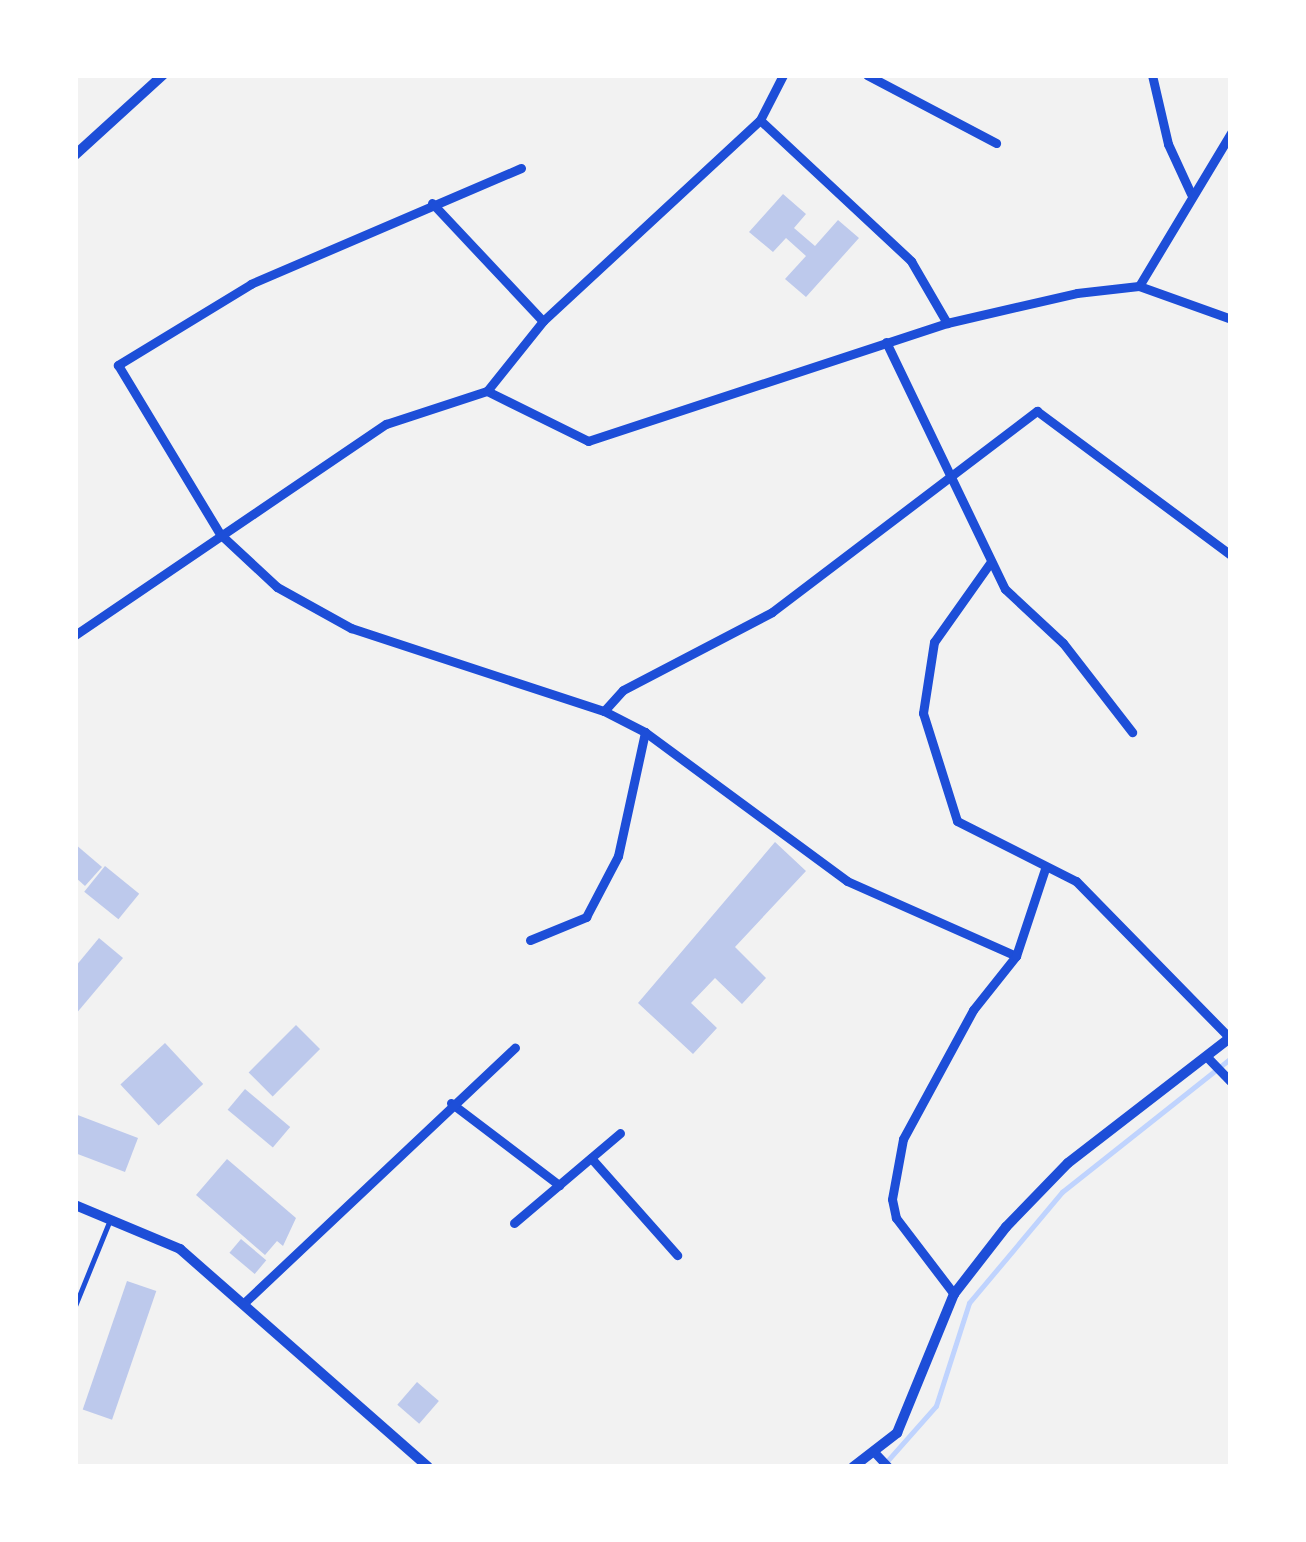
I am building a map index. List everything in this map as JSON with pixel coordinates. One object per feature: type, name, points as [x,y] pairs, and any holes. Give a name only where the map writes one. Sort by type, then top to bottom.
[{"type":"street","points":[[75,155],[163,75]]},
{"type":"street","points":[[75,635],[386,424],[487,391],[542,321],[760,120],[782,75]]},
{"type":"street","points":[[867,75],[996,143]]},
{"type":"street","points":[[1152,75],[1191,194]]},
{"type":"street","points":[[760,120],[911,261],[947,322]]},
{"type":"street","points":[[1138,286],[1231,133]]},
{"type":"street","points":[[520,168],[432,202],[251,284],[118,365],[220,534],[277,587],[351,628],[604,711],[645,732],[847,881],[1016,956]]},
{"type":"street","points":[[432,202],[542,321]]},
{"type":"street","points":[[487,391],[588,441],[947,322],[1138,286],[1231,319]]},
{"type":"street","points":[[886,342],[956,479],[990,563],[1132,732]]},
{"type":"street","points":[[604,711],[623,690],[772,612],[956,479],[1037,411],[1231,555]]},
{"type":"street","points":[[853,1467],[876,1454],[914,1407],[955,1294],[1068,1163],[1230,1038],[1076,881],[957,821],[923,712],[934,642],[990,563]]},
{"type":"street","points":[[530,940],[586,917],[618,856],[645,732]]},
{"type":"street","points":[[955,1294],[896,1218],[892,1199],[903,1139],[930,1081],[1016,956],[1045,868]]},
{"type":"street","points":[[245,1301],[451,1103],[515,1048]]},
{"type":"street","points":[[1207,1056],[1231,1082]]},
{"type":"street","points":[[451,1103],[559,1185]]},
{"type":"street","points":[[514,1223],[620,1133]]},
{"type":"street","points":[[590,1158],[677,1255]]},
{"type":"street","points":[[75,1205],[112,1215],[180,1249],[245,1301],[428,1467]]},
{"type":"street","points":[[876,1454],[888,1467]]},
{"type":"lane","points":[[75,1306],[112,1215]]},
{"type":"building","points":[[783,194],[806,214],[794,228],[815,246],[838,220],[859,238],[806,297],[785,279],[806,256],[786,238],[773,252],[749,232]]},
{"type":"building","points":[[775,842],[806,871],[735,947],[766,978],[742,1004],[715,978],[691,1003],[717,1028],[693,1054],[638,1003]]},
{"type":"building","points":[[75,844],[102,867],[85,886],[75,877]]},
{"type":"building","points":[[105,866],[139,894],[118,919],[84,892]]},
{"type":"building","points":[[99,938],[123,958],[75,1015],[75,967]]},
{"type":"building","points":[[296,1025],[320,1049],[273,1096],[249,1072]]},
{"type":"building","points":[[165,1043],[203,1084],[159,1126],[120,1085]]},
{"type":"building","points":[[245,1089],[290,1127],[273,1148],[228,1110]]},
{"type":"building","points":[[75,1114],[138,1138],[125,1172],[75,1153]]},
{"type":"building","points":[[227,1159],[296,1218],[283,1246],[277,1241],[265,1255],[196,1195]]},
{"type":"building","points":[[241,1239],[266,1260],[255,1274],[229,1253]]},
{"type":"building","points":[[127,1281],[156,1291],[112,1420],[83,1410]]},
{"type":"building","points":[[417,1382],[439,1401],[419,1424],[397,1405]]},
{"type":"waterway","points":[[882,1467],[936,1406],[969,1303],[1062,1192],[1231,1058]]}]
